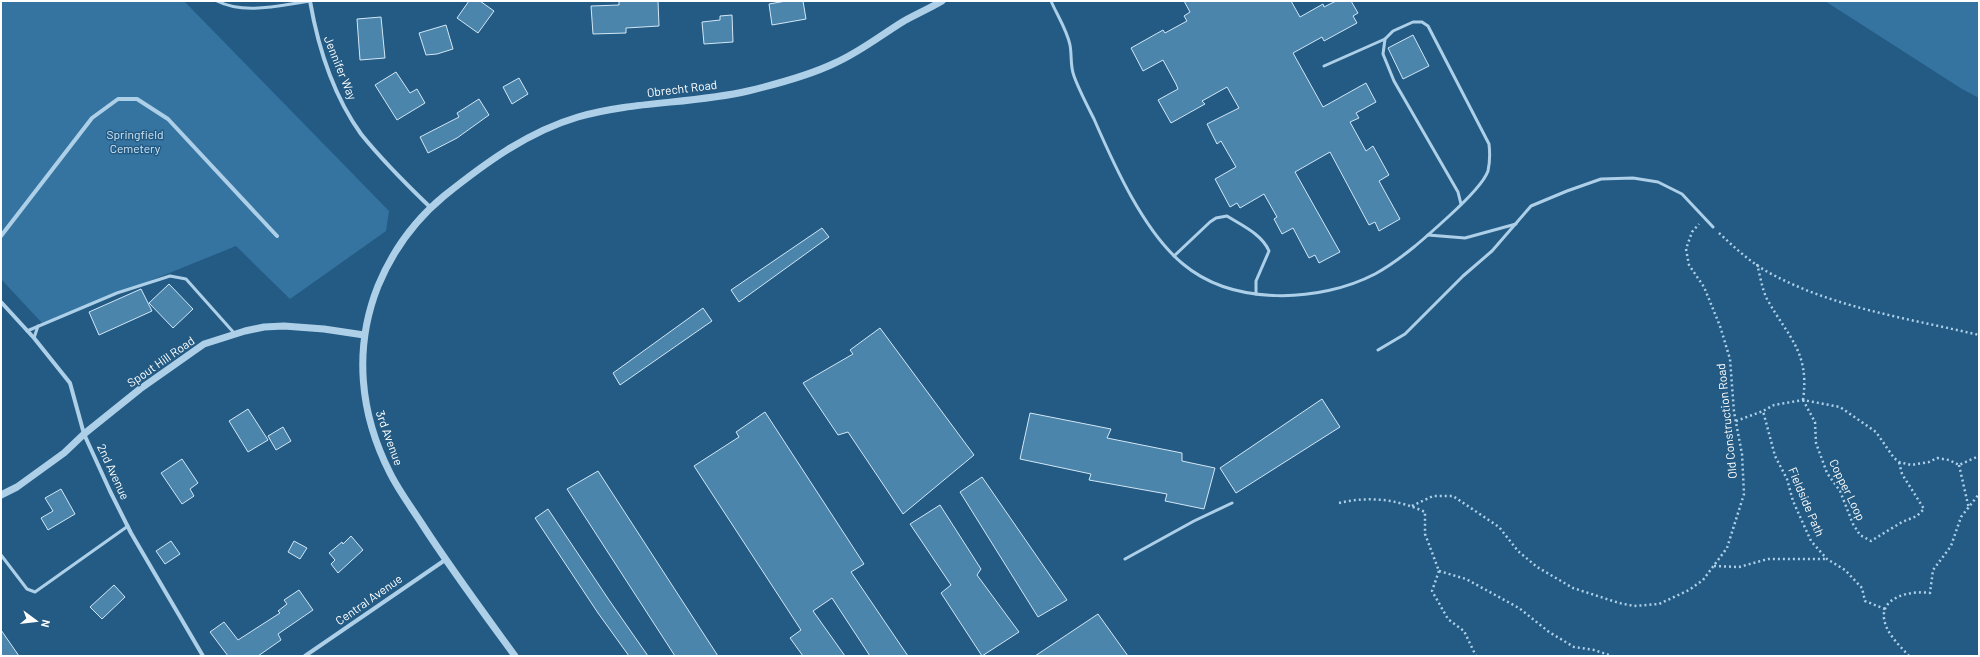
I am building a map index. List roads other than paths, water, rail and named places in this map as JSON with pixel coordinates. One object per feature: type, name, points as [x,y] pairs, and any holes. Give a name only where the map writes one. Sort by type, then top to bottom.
[{"type":"street","name":"Jennifer Way","points":[[310,1],[315,33],[342,103],[361,133],[384,161],[430,207]]},
{"type":"street","name":"Obrecht Road","points":[[430,207],[477,170],[507,149],[542,131],[575,117],[605,110],[747,91],[817,71],[838,62],[905,21],[942,1]]},
{"type":"street","points":[[1,236],[3,230],[92,118],[118,99],[137,99],[168,119],[277,236]]},
{"type":"street","name":"3rd Avenue","points":[[430,207],[402,242],[383,273],[369,312],[364,335],[361,362],[362,386],[369,420],[380,451],[391,475],[445,560],[515,656]]},
{"type":"street","name":"2nd Avenue","points":[[1,302],[34,338],[70,383],[84,434],[128,526],[203,656]]},
{"type":"street","name":"Spout Hill Road","points":[[1,495],[17,487],[64,453],[84,434],[140,389],[204,344],[264,327],[284,326],[324,329],[364,335]]},
{"type":"street","name":"Central Avenue","points":[[305,656],[445,560]]},
{"type":"lane","points":[[216,1],[233,7],[247,8],[310,1]]},
{"type":"lane","points":[[1051,1],[1070,44],[1073,74],[1106,148],[1141,212],[1164,245],[1183,265],[1207,279],[1241,292],[1270,296],[1308,294],[1342,287],[1374,274],[1405,255],[1428,235],[1461,204],[1483,179],[1487,171],[1490,154],[1489,144],[1428,26],[1422,22],[1413,22],[1393,31],[1384,38],[1324,66]]},
{"type":"lane","points":[[1384,38],[1383,54],[1394,81],[1458,192],[1461,204]]},
{"type":"lane","points":[[1378,350],[1405,334],[1463,276],[1492,251],[1531,206],[1566,191],[1601,179],[1633,178],[1658,182],[1682,194],[1713,227]]},
{"type":"lane","points":[[1174,256],[1210,222],[1216,218],[1227,216],[1259,237],[1267,245],[1269,251],[1256,281],[1256,294]]},
{"type":"lane","points":[[1428,235],[1464,238],[1516,224]]},
{"type":"lane","points":[[27,331],[117,293],[170,276],[186,279],[235,334]]},
{"type":"lane","points":[[34,338],[38,326]]},
{"type":"lane","points":[[1125,559],[1194,521],[1232,503]]},
{"type":"lane","points":[[1,555],[27,590],[35,592],[128,526]]},
{"type":"park label","name":"Springfield Cemetery","points":[[135,142]]}]
